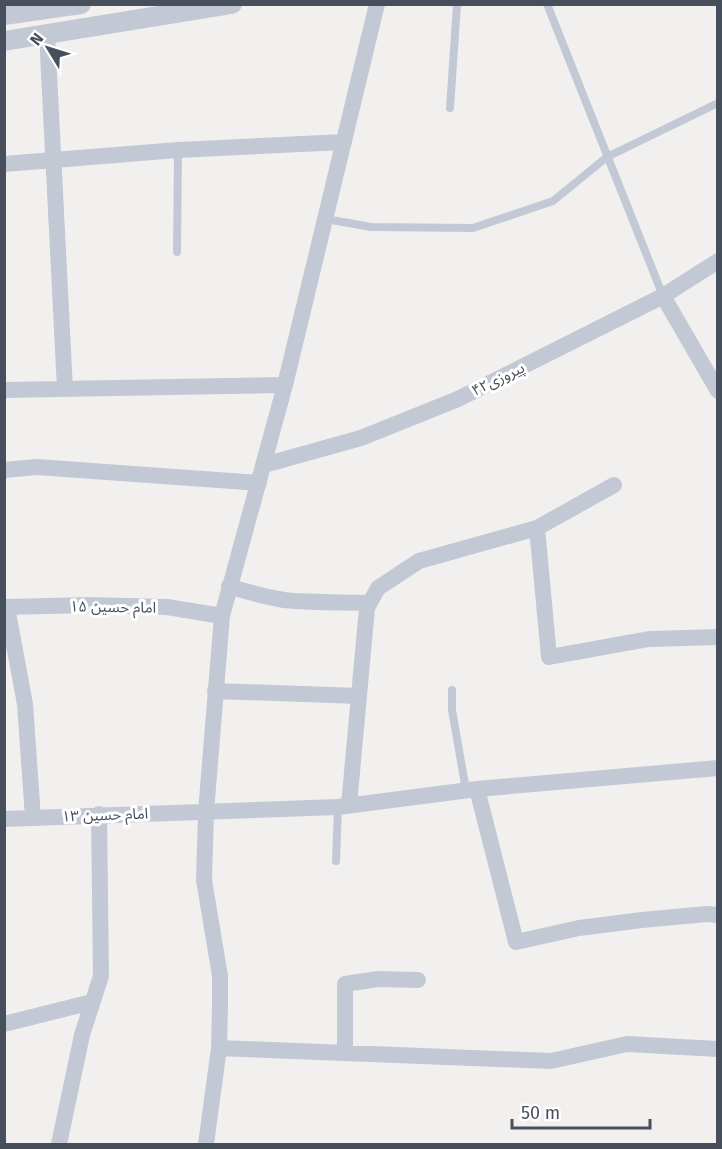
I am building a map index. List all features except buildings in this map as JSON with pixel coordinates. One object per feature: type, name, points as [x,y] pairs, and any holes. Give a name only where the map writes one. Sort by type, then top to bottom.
[{"type":"street","points":[[4,41],[232,4]]},
{"type":"street","points":[[206,1144],[219,1048],[220,976],[204,880],[206,812],[222,616],[285,385],[377,4]]},
{"type":"street","points":[[5,13],[75,5]]},
{"type":"street","points":[[47,34],[64,389]]},
{"type":"street","points":[[4,164],[178,150],[344,142]]},
{"type":"street","name":"پیروزی۴۲","points":[[264,465],[361,438],[458,399],[663,296],[717,261]]},
{"type":"street","points":[[663,296],[717,391]]},
{"type":"street","points":[[4,390],[285,385]]},
{"type":"street","points":[[4,470],[37,467],[259,483]]},
{"type":"street","points":[[344,806],[359,696],[367,608],[378,588],[419,561],[537,528],[614,485]]},
{"type":"street","points":[[537,528],[549,657],[649,639],[717,637]]},
{"type":"street","points":[[229,586],[282,599],[370,603]]},
{"type":"street","points":[[6,607],[25,704],[33,818]]},
{"type":"street","name":"امام حسین ۱۵","points":[[6,607],[167,607],[222,616]]},
{"type":"street","points":[[215,691],[359,696]]},
{"type":"street","name":"امام حسین ۱۳","points":[[4,819],[344,806],[472,789],[717,768]]},
{"type":"street","points":[[472,789],[516,942],[579,928],[642,920],[717,915]]},
{"type":"street","points":[[59,1144],[82,1035],[101,976],[99,814]]},
{"type":"street","points":[[345,1053],[345,984],[378,979],[418,980]]},
{"type":"street","points":[[4,1024],[92,1002]]},
{"type":"street","points":[[219,1048],[551,1061],[627,1044],[717,1049]]},
{"type":"lane","points":[[450,108],[457,4]]},
{"type":"lane","points":[[547,4],[663,296]]},
{"type":"lane","points":[[326,219],[371,227],[473,228],[553,201],[607,157],[717,103]]},
{"type":"lane","points":[[177,252],[178,150]]},
{"type":"lane","points":[[452,690],[453,710],[472,789]]},
{"type":"lane","points":[[336,861],[344,806]]}]
